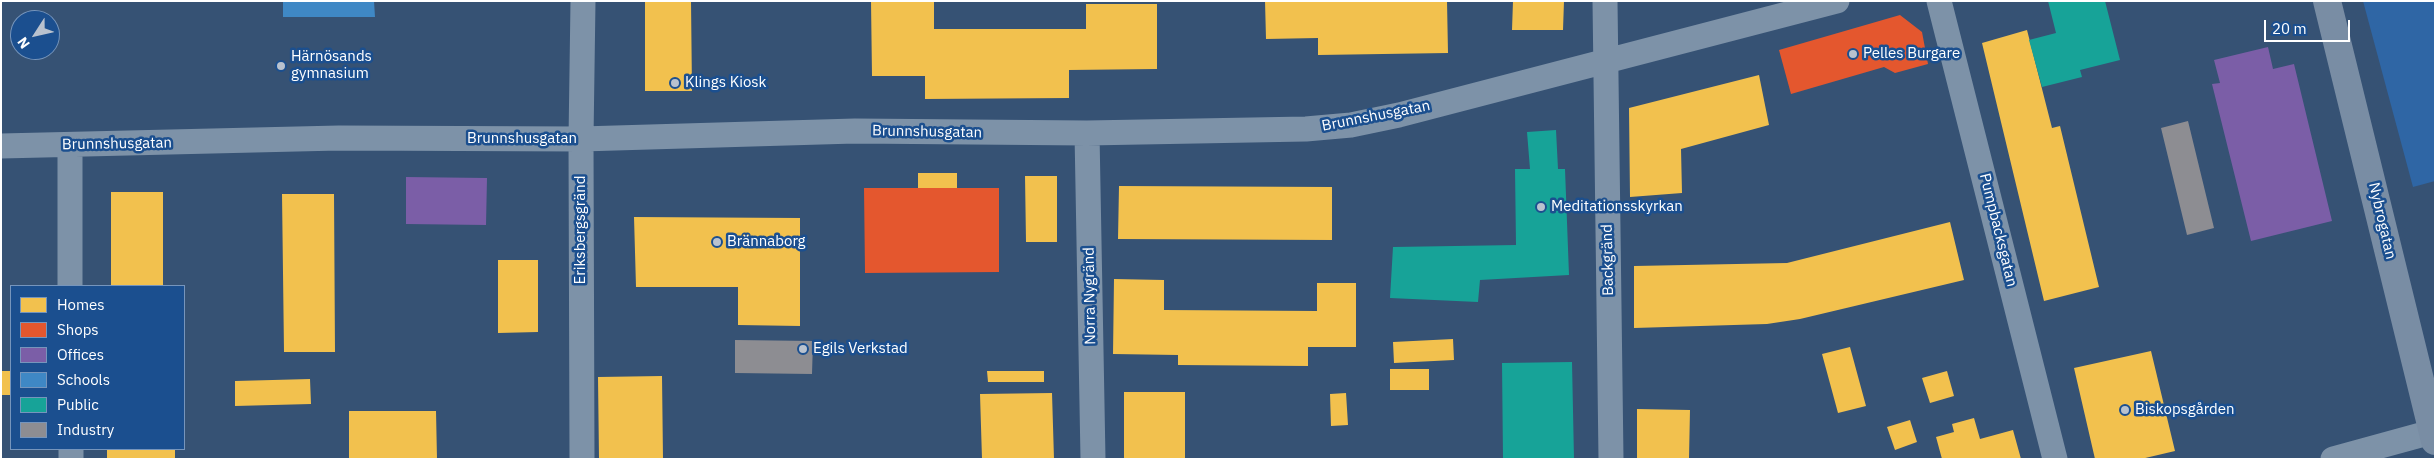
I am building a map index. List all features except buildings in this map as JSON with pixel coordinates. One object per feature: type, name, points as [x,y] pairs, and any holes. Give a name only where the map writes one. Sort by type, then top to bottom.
[{"type":"main road","name":"Nybrogatan","points":[[2327,1],[2434,434]]},
{"type":"street","name":"Eriksbergsgränd","points":[[582,459],[581,140],[583,1]]},
{"type":"street","name":"Backgränd","points":[[1605,1],[1604,61],[1611,459]]},
{"type":"street","name":"Brunnshusgatan","points":[[1,146],[339,138],[581,140],[855,131],[1088,133],[1306,129],[1351,124],[1399,115],[1837,1]]},
{"type":"street","name":"Pumpbacksgatan","points":[[1939,1],[2055,459]]},
{"type":"street","name":"Norra Nygränd","points":[[1088,133],[1093,459]]},
{"type":"street","points":[[70,145],[70,285]]},
{"type":"street","points":[[2333,459],[2434,434]]},
{"type":"shaded area","points":[[2363,1],[2435,1],[2435,181],[2413,187]]},
{"type":"place","name":"Pelles Burgare","points":[[1853,54]]},
{"type":"place","name":"Härnösands gymnasium","points":[[281,66]]},
{"type":"place","name":"Klings Kiosk","points":[[675,83]]},
{"type":"place","name":"Meditationsskyrkan","points":[[1541,207]]},
{"type":"place","name":"Brännaborg","points":[[717,242]]},
{"type":"place","name":"Egils Verkstad","points":[[803,349]]},
{"type":"place","name":"Biskopsgården","points":[[2125,410]]}]
